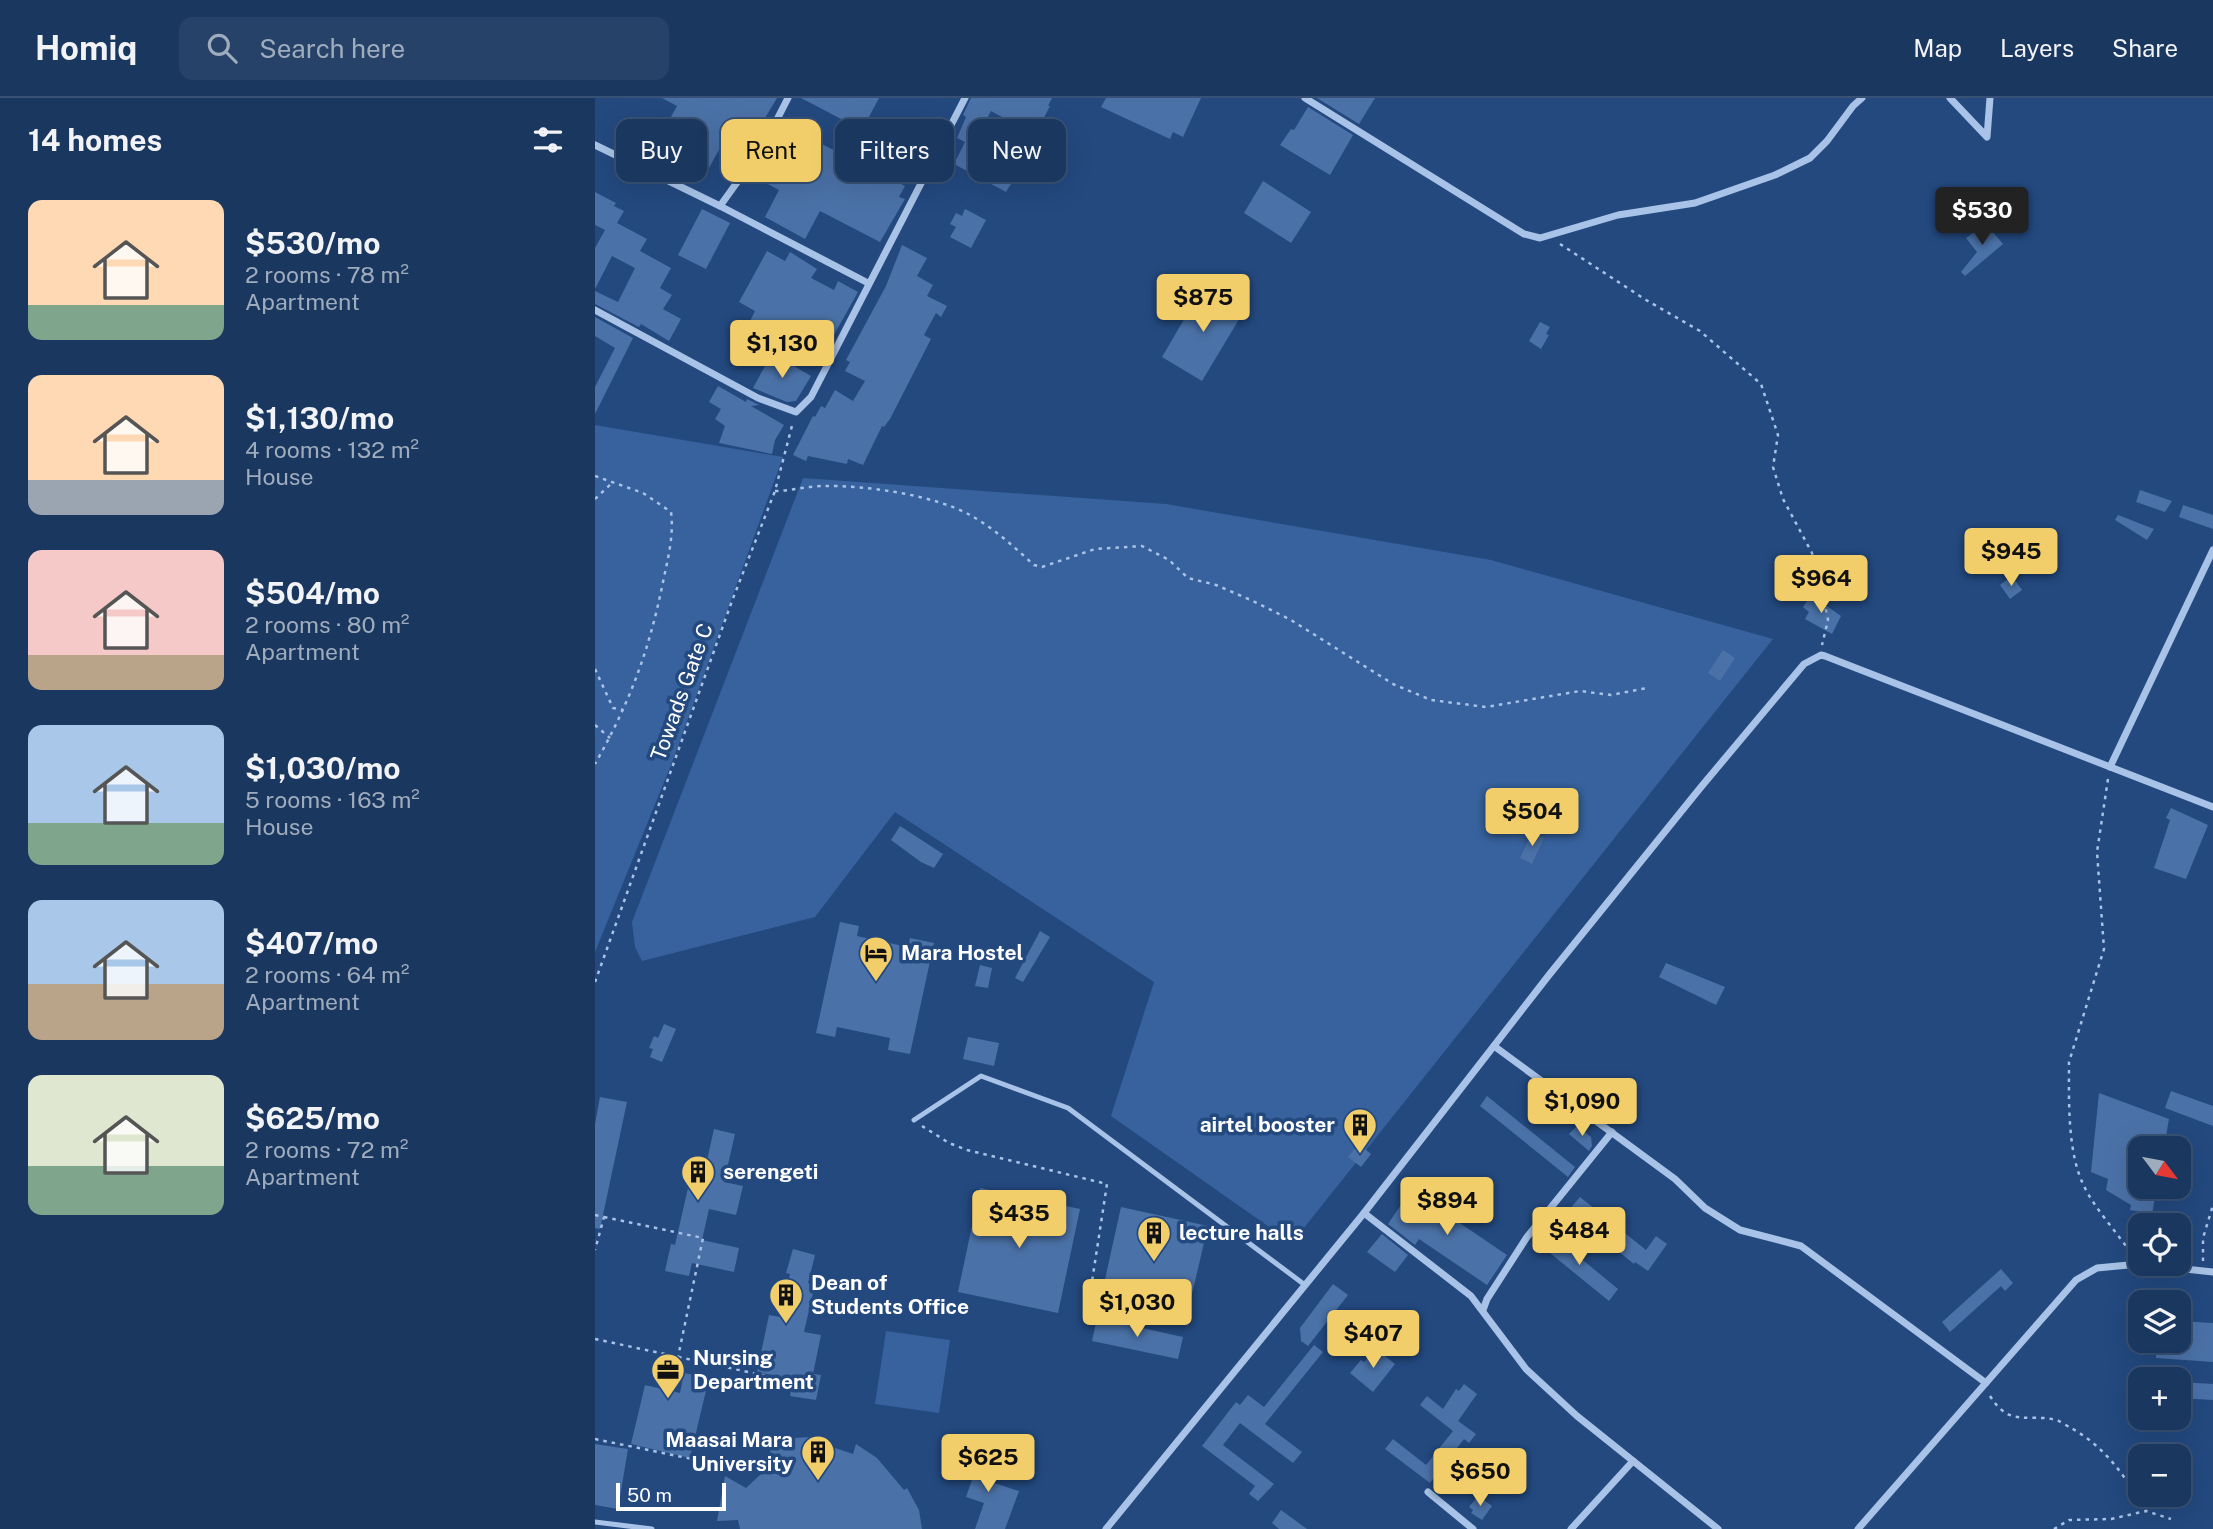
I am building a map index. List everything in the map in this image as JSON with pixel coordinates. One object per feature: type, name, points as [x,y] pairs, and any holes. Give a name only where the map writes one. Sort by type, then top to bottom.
[{"type":"street","points":[[720,206],[764,145],[788,98]]},
{"type":"street","points":[[595,310],[758,398],[796,412],[811,397],[965,98]]},
{"type":"street","points":[[1304,98],[1524,234],[1540,238],[1618,215],[1695,204],[1775,175],[1810,158],[1862,98]]},
{"type":"street","points":[[1950,98],[1987,137],[1990,98]]},
{"type":"street","points":[[595,145],[868,283]]},
{"type":"street","points":[[2110,767],[2213,550]]},
{"type":"street","points":[[1106,1529],[1364,1213],[1494,1046],[1804,664],[1821,655],[2213,807]]},
{"type":"street","points":[[1494,1046],[1675,1179],[1705,1208],[1741,1230],[1801,1246],[1986,1383]]},
{"type":"street","points":[[1483,1310],[1487,1299],[1527,1237],[1612,1132]]},
{"type":"street","points":[[1364,1213],[1471,1296],[1526,1370],[1577,1416],[1719,1529]]},
{"type":"street","points":[[1858,1529],[2076,1279],[2097,1268],[2128,1266]]},
{"type":"street","points":[[2191,1271],[2213,1272]]},
{"type":"street","points":[[1571,1529],[1633,1461]]},
{"type":"street","points":[[1428,1492],[1473,1529]]},
{"type":"lane","points":[[914,1119],[981,1076],[1068,1108],[1305,1285]]},
{"type":"lane","points":[[595,1522],[652,1529]]},
{"type":"path","points":[[1540,238],[1560,244],[1646,300],[1700,331],[1761,384],[1778,435],[1773,467],[1783,499],[1812,553],[1822,590],[1828,623],[1821,655]]},
{"type":"path","name":"Towads Gate C","points":[[595,982],[732,601],[775,491],[796,412]]},
{"type":"path","points":[[595,475],[643,493],[670,512],[673,531],[651,638],[624,711],[595,764]]},
{"type":"path","points":[[595,499],[613,482]]},
{"type":"path","points":[[775,491],[821,486],[929,499],[969,514],[996,532],[1034,565],[1042,567],[1095,549],[1142,546],[1169,561],[1188,579],[1216,585],[1254,601],[1291,620],[1393,684],[1431,700],[1486,707],[1580,691],[1611,695],[1647,688]]},
{"type":"path","points":[[595,669],[613,708],[624,711]]},
{"type":"path","points":[[595,725],[610,738]]},
{"type":"path","points":[[2110,767],[2098,852],[2104,949],[2069,1062],[2072,1145],[2084,1186],[2128,1249]]},
{"type":"path","points":[[914,1119],[929,1132],[967,1150],[1107,1184],[1089,1301],[1185,1323]]},
{"type":"path","points":[[2204,1272],[2203,1238],[2213,1205]]},
{"type":"path","points":[[595,1215],[703,1238],[678,1357]]},
{"type":"path","points":[[595,1250],[604,1217]]},
{"type":"path","points":[[595,1339],[781,1379]]},
{"type":"path","points":[[1986,1383],[1990,1397],[2000,1410],[2014,1418],[2057,1420],[2100,1446],[2146,1511]]},
{"type":"path","points":[[595,1439],[720,1465]]},
{"type":"path","points":[[2054,1529],[2069,1520],[2111,1519],[2146,1511],[2171,1519]]},
{"type":"shaded area","points":[[595,425],[783,457],[673,760],[595,952]]},
{"type":"shaded area","points":[[803,478],[1166,504],[1491,560],[1773,639],[1292,1243],[1111,1116],[1154,982],[895,812],[815,917],[642,961],[635,947],[632,922]]},
{"type":"shaded area","points":[[886,1331],[950,1340],[939,1413],[875,1404]]},
{"type":"building","points":[[662,98],[777,98],[764,119],[721,119],[721,146],[707,172],[707,119],[670,119],[677,106]]},
{"type":"building","points":[[801,98],[879,98],[868,119],[841,119]]},
{"type":"building","points":[[971,98],[1052,98],[1043,119],[1006,119],[991,111],[987,119],[968,119],[968,172],[954,164],[965,142],[957,138],[966,117],[963,115]]},
{"type":"building","points":[[1106,98],[1201,98],[1183,137],[1173,132],[1170,139],[1101,107]]},
{"type":"building","points":[[1317,98],[1375,98],[1359,124]]},
{"type":"building","points":[[1308,107],[1353,135],[1330,175],[1280,145],[1291,129],[1294,130]]},
{"type":"building","points":[[821,144],[835,151],[835,182],[897,182],[905,186],[899,197],[905,199],[880,242],[820,211],[805,239],[765,217],[779,190],[766,183],[821,182]]},
{"type":"building","points":[[1263,181],[1311,212],[1291,243],[1244,213]]},
{"type":"building","points":[[987,182],[1012,182],[1006,192]]},
{"type":"building","points":[[595,192],[616,203],[614,206],[624,211],[617,223],[647,239],[640,251],[671,268],[660,288],[672,295],[663,309],[681,319],[669,341],[641,324],[639,327],[595,304],[595,291],[618,302],[635,268],[612,256],[595,289],[595,248],[605,230],[595,225]]},
{"type":"building","points":[[702,209],[730,223],[706,269],[678,255]]},
{"type":"building","points":[[965,209],[986,220],[971,248],[950,237],[956,227],[950,224],[956,213],[962,216]]},
{"type":"building","points":[[1986,224],[2003,244],[1965,276],[1961,272],[1977,252],[1966,238]]},
{"type":"building","points":[[902,245],[927,258],[917,276],[933,285],[927,296],[947,306],[941,317],[936,313],[924,335],[931,339],[890,419],[882,426],[863,465],[848,459],[847,464],[808,456],[806,461],[793,455],[813,416],[815,417],[821,406],[825,408],[835,390],[853,401],[865,381],[845,371],[850,362],[846,360],[886,286]]},
{"type":"building","points":[[767,251],[785,261],[790,252],[817,269],[811,278],[834,290],[838,281],[858,292],[821,358],[775,334],[765,352],[741,339],[755,311],[739,302]]},
{"type":"building","points":[[1203,287],[1244,311],[1202,381],[1162,357]]},
{"type":"building","points":[[595,317],[633,338],[595,414],[595,387],[615,348],[595,336]]},
{"type":"building","points":[[1540,322],[1550,327],[1546,334],[1549,335],[1541,349],[1529,341]]},
{"type":"building","points":[[772,353],[811,376],[796,401],[787,402],[753,388]]},
{"type":"building","points":[[718,386],[746,402],[747,399],[759,405],[751,406],[784,425],[775,440],[772,454],[719,443],[725,426],[715,419],[721,409],[709,402]]},
{"type":"building","points":[[2140,490],[2172,501],[2165,512],[2136,502]]},
{"type":"building","points":[[2183,505],[2213,515],[2213,529],[2179,517]]},
{"type":"building","points":[[2118,515],[2154,529],[2147,540],[2115,520]]},
{"type":"building","points":[[2012,576],[2022,590],[2010,599],[2000,585]]},
{"type":"building","points":[[1811,595],[1841,616],[1832,634],[1805,619],[1809,612],[1803,607]]},
{"type":"building","points":[[1723,650],[1735,658],[1720,681],[1708,673]]},
{"type":"building","points":[[2171,808],[2208,825],[2186,879],[2154,868],[2170,820],[2166,818]]},
{"type":"building","points":[[900,826],[943,854],[934,868],[891,840]]},
{"type":"building","points":[[1532,833],[1544,838],[1532,864],[1520,858]]},
{"type":"building","name":"Mara Hostel","points":[[840,922],[859,926],[857,936],[908,947],[910,938],[934,943],[910,1054],[888,1050],[890,1038],[837,1027],[835,1037],[816,1033]]},
{"type":"building","points":[[1040,931],[1050,937],[1023,982],[1015,978]]},
{"type":"building","points":[[1666,963],[1725,987],[1716,1005],[1659,977]]},
{"type":"building","points":[[980,965],[992,968],[988,988],[975,986]]},
{"type":"building","points":[[664,1024],[676,1029],[662,1062],[650,1057],[653,1049],[649,1048],[654,1036],[658,1038]]},
{"type":"building","points":[[968,1037],[999,1043],[994,1066],[963,1059]]},
{"type":"building","points":[[2171,1091],[2213,1106],[2213,1126],[2165,1108]]},
{"type":"building","points":[[2099,1093],[2169,1119],[2166,1136],[2128,1136],[2128,1199],[2155,1199],[2152,1213],[2130,1210],[2131,1205],[2106,1190],[2108,1179],[2091,1172]]},
{"type":"building","points":[[1487,1096],[1575,1167],[1568,1177],[1480,1106]]},
{"type":"building","points":[[600,1097],[627,1102],[600,1229],[595,1228],[595,1124]]},
{"type":"building","points":[[1577,1126],[1591,1137],[1592,1146],[1589,1151],[1569,1134]]},
{"type":"building","points":[[714,1129],[735,1134],[724,1182],[743,1186],[736,1215],[709,1209],[702,1240],[739,1248],[734,1272],[692,1263],[689,1276],[665,1271],[671,1244],[675,1245],[693,1166],[705,1169]]},
{"type":"building","name":"airtel booster","points":[[1359,1144],[1371,1154],[1361,1167],[1348,1157]]},
{"type":"building","points":[[980,1188],[1080,1209],[1058,1313],[958,1292]]},
{"type":"building","points":[[1411,1190],[1507,1255],[1487,1285],[1419,1239],[1415,1245],[1388,1224]]},
{"type":"building","points":[[1580,1197],[1646,1250],[1656,1236],[1667,1244],[1648,1271],[1635,1262],[1634,1264],[1568,1211]]},
{"type":"building","points":[[1121,1207],[1208,1226],[1188,1311],[1102,1293]]},
{"type":"building","points":[[1550,1233],[1618,1289],[1609,1301],[1540,1245]]},
{"type":"building","points":[[1382,1234],[1408,1255],[1395,1272],[1367,1252]]},
{"type":"building","name":"Dean of Students Office","points":[[793,1249],[815,1255],[808,1283],[815,1284],[804,1332],[821,1335],[813,1374],[821,1375],[816,1400],[790,1396],[793,1380],[757,1372],[769,1315],[780,1317],[790,1274],[786,1273]]},
{"type":"building","points":[[2001,1269],[2013,1283],[2005,1291],[2001,1286],[1950,1332],[1942,1322]]},
{"type":"building","points":[[1333,1284],[1348,1295],[1308,1346],[1301,1341],[1300,1328]]},
{"type":"building","points":[[1097,1318],[1183,1337],[1178,1359],[1092,1341]]},
{"type":"building","points":[[2191,1322],[2213,1323],[2213,1362],[2156,1358],[2156,1353],[2191,1353]]},
{"type":"building","points":[[1314,1345],[1323,1352],[1265,1424],[1302,1452],[1293,1463],[1240,1423],[1223,1445],[1274,1484],[1258,1501],[1249,1494],[1255,1486],[1202,1446],[1236,1402],[1240,1405],[1248,1395],[1264,1407]]},
{"type":"building","points":[[1375,1348],[1395,1364],[1373,1392],[1350,1373],[1361,1360],[1364,1362]]},
{"type":"building","name":"Maasai Mara University","points":[[684,1373],[709,1378],[690,1458],[631,1444],[645,1385],[680,1393]]},
{"type":"building","points":[[2191,1383],[2213,1384],[2213,1400],[2191,1399]]},
{"type":"building","points":[[1464,1384],[1477,1394],[1458,1421],[1476,1434],[1469,1443],[1464,1439],[1430,1483],[1385,1449],[1393,1439],[1426,1465],[1453,1431],[1420,1405],[1427,1396],[1443,1409],[1456,1389],[1459,1391]]},
{"type":"building","name":"Maasai Mara University","points":[[813,1437],[816,1446],[853,1454],[856,1444],[877,1458],[904,1490],[907,1488],[919,1510],[922,1529],[740,1529],[738,1520],[717,1521],[725,1476],[746,1488],[774,1462],[768,1446],[793,1438]]},
{"type":"building","points":[[595,1444],[628,1449],[618,1509],[595,1505]]},
{"type":"building","points":[[963,1451],[991,1459],[985,1480],[1019,1491],[1005,1529],[975,1529],[984,1503],[966,1497],[974,1474],[958,1467]]},
{"type":"building","points":[[1478,1496],[1492,1506],[1482,1520],[1471,1513],[1473,1510],[1469,1507]]},
{"type":"building","points":[[1281,1510],[1307,1529],[1279,1529],[1272,1523]]},
{"type":"place","name":"Mara Hostel","points":[[876,983]]},
{"type":"place","name":"airtel booster","points":[[1360,1155]]},
{"type":"place","name":"serengeti","points":[[698,1202]]},
{"type":"place","name":"lecture halls","points":[[1154,1263]]},
{"type":"place","name":"Dean of Students Office","points":[[786,1325]]},
{"type":"place","name":"Nursing Department","points":[[668,1400]]},
{"type":"place","name":"Maasai Mara University","points":[[818,1482]]}]
